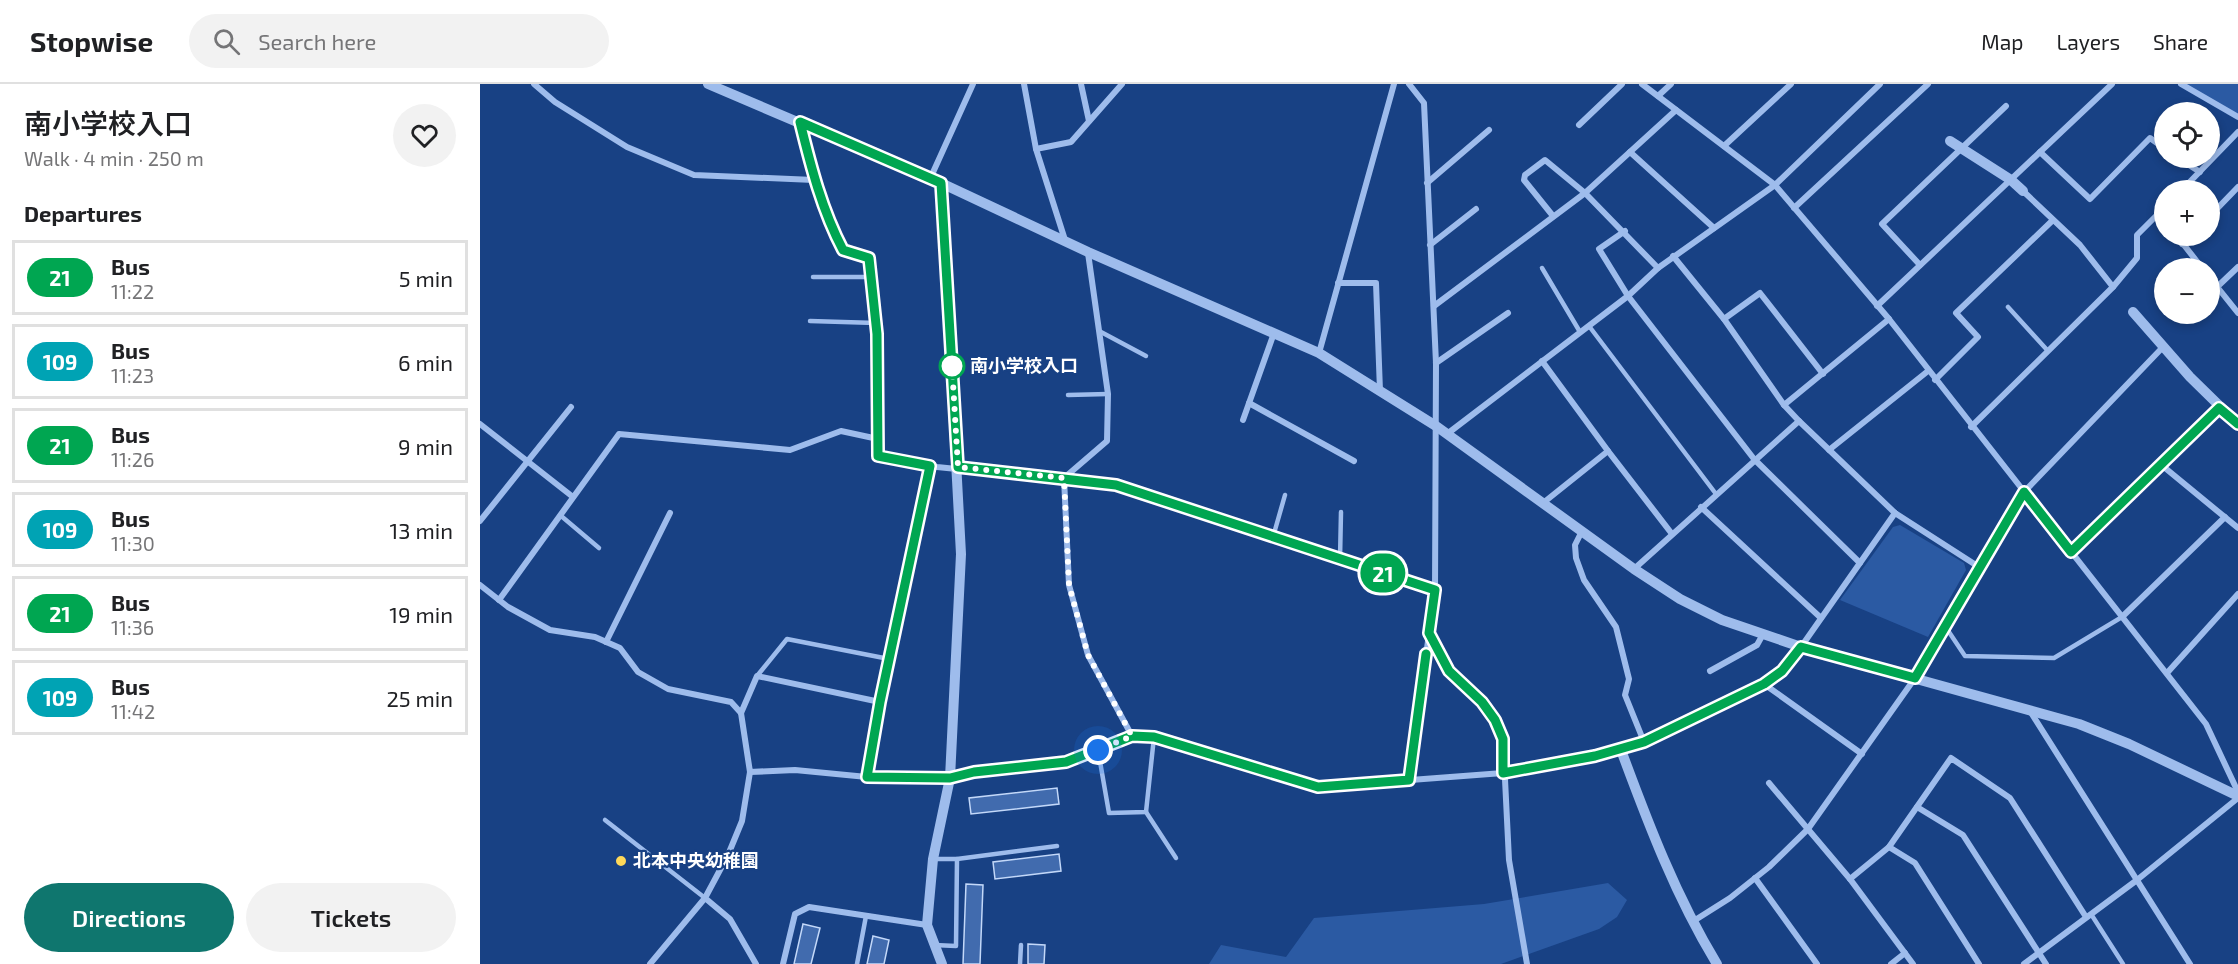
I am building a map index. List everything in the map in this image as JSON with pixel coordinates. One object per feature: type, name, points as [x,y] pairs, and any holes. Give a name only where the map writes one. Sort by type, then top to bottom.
[{"type":"street","points":[[534,84],[555,102],[627,147],[694,175],[814,180]]},
{"type":"street","points":[[708,84],[941,183],[1088,252],[1319,353],[1436,426],[1634,569],[1680,599],[1722,620],[1762,636],[2079,724],[2129,744],[2238,796]]},
{"type":"street","points":[[930,179],[973,84]]},
{"type":"street","points":[[1024,84],[1036,149],[1065,240]]},
{"type":"street","points":[[1081,84],[1089,121]]},
{"type":"street","points":[[1036,149],[1071,142],[1122,84]]},
{"type":"street","points":[[1319,353],[1394,84]]},
{"type":"street","points":[[1409,84],[1424,103],[1436,363],[1435,590],[1409,780]]},
{"type":"street","points":[[1579,125],[1622,84]]},
{"type":"street","points":[[1642,84],[1775,185],[1889,319],[1971,427],[2206,724],[2238,796]]},
{"type":"street","points":[[1658,96],[1671,84]]},
{"type":"street","points":[[1724,146],[1791,84]]},
{"type":"street","points":[[1447,434],[1628,296],[1673,256],[1775,185],[1880,84]]},
{"type":"street","points":[[1794,208],[1928,84]]},
{"type":"street","points":[[1877,306],[2112,84]]},
{"type":"street","points":[[2181,84],[2238,117]]},
{"type":"street","points":[[1920,265],[1882,224],[2006,106]]},
{"type":"street","points":[[1434,306],[1585,193],[1676,110]]},
{"type":"street","points":[[800,122],[814,180],[843,250],[869,258],[876,323],[878,456],[930,466],[958,467],[1116,485],[1435,590]]},
{"type":"street","points":[[1427,183],[1489,130]]},
{"type":"street","points":[[2192,180],[2238,132]]},
{"type":"street","points":[[2040,152],[2090,199],[2150,138],[2154,141]]},
{"type":"street","points":[[1950,141],[2011,180],[2080,245],[2113,287]]},
{"type":"street","points":[[1630,152],[1714,228]]},
{"type":"street","points":[[1553,216],[1524,180],[1524,175],[1545,160],[1585,193],[1625,231],[1658,268]]},
{"type":"street","points":[[2194,168],[2200,172]]},
{"type":"street","points":[[941,183],[962,554],[950,778],[933,859],[927,925],[942,964]]},
{"type":"street","points":[[2220,206],[2238,187]]},
{"type":"street","points":[[1430,245],[1476,209]]},
{"type":"street","points":[[1935,380],[1978,337],[1956,313],[2053,220]]},
{"type":"street","points":[[1971,427],[2113,287],[2138,258],[2137,235],[2154,220]]},
{"type":"street","points":[[1625,231],[1599,249],[1628,296],[1754,459],[1860,563]]},
{"type":"street","points":[[2184,246],[2194,258]]},
{"type":"street","points":[[1064,478],[1107,441],[1108,394],[1088,252]]},
{"type":"street","points":[[1673,256],[1724,319],[1784,405],[1799,421],[1895,513],[1979,567]]},
{"type":"street","points":[[2220,284],[2238,267]]},
{"type":"street","points":[[1338,284],[1376,283],[1380,391]]},
{"type":"street","points":[[2220,291],[2238,313]]},
{"type":"street","points":[[1724,319],[1760,293],[1823,374]]},
{"type":"street","points":[[2133,312],[2219,408],[2238,424]]},
{"type":"street","points":[[1436,363],[1508,313]]},
{"type":"street","points":[[1784,405],[1889,319]]},
{"type":"street","points":[[1243,420],[1274,333]]},
{"type":"street","points":[[1692,922],[1730,898],[1755,878],[1808,829],[1915,678],[2024,492],[2163,347]]},
{"type":"street","points":[[1542,362],[1672,534]]},
{"type":"street","points":[[1829,450],[1928,371]]},
{"type":"street","points":[[1249,403],[1354,461]]},
{"type":"street","points":[[480,521],[571,407]]},
{"type":"street","points":[[2071,552],[2159,463],[2219,408]]},
{"type":"street","points":[[1634,569],[1799,421]]},
{"type":"street","points":[[481,428],[573,497]]},
{"type":"street","points":[[499,600],[619,434],[790,450],[841,431],[878,439]]},
{"type":"street","points":[[1543,503],[1608,451]]},
{"type":"street","points":[[2159,463],[2238,528]]},
{"type":"street","points":[[1064,478],[1069,585],[1088,655],[1132,736]]},
{"type":"street","points":[[1701,507],[1821,618]]},
{"type":"street","points":[[606,642],[670,513]]},
{"type":"street","points":[[750,772],[795,770],[867,777],[950,778],[974,772],[1066,762],[1132,736],[1154,737],[1318,787],[1503,773],[1621,750],[1644,742],[1764,684],[1782,671],[1895,513]]},
{"type":"street","points":[[2122,617],[2225,517]]},
{"type":"street","points":[[1582,531],[1575,545],[1576,558],[1584,580],[1616,627],[1629,679],[1625,695],[1644,742]]},
{"type":"street","points":[[480,585],[499,600],[550,630],[595,637],[620,648],[638,672],[668,689],[731,702],[741,713]]},
{"type":"street","points":[[2167,673],[2238,594]]},
{"type":"street","points":[[1429,633],[1449,671],[1482,702],[1495,720],[1503,739],[1509,860],[1527,964]]},
{"type":"street","points":[[1710,671],[1757,645],[1762,636]]},
{"type":"street","points":[[650,964],[705,898],[729,855],[742,821],[750,772],[741,713],[757,676],[880,702],[867,777]]},
{"type":"street","points":[[1764,684],[1862,754]]},
{"type":"street","points":[[2030,710],[2190,964]]},
{"type":"street","points":[[1621,750],[1653,835],[1692,922],[1716,964]]},
{"type":"street","points":[[1850,879],[1889,847],[1951,758],[2010,798],[2088,916]]},
{"type":"street","points":[[1769,783],[1850,879],[1913,964]]},
{"type":"street","points":[[2024,964],[2137,880],[2238,796]]},
{"type":"street","points":[[1917,807],[1963,835],[2046,964]]},
{"type":"street","points":[[1889,847],[1915,863],[1979,964]]},
{"type":"street","points":[[1755,878],[1817,964]]},
{"type":"street","points":[[705,898],[730,919],[756,964]]},
{"type":"street","points":[[783,964],[795,914],[800,909],[809,907],[927,925]]},
{"type":"street","points":[[1891,964],[1905,953]]},
{"type":"lane","points":[[1542,268],[1580,332]]},
{"type":"lane","points":[[813,277],[871,277]]},
{"type":"lane","points":[[2008,307],[2048,351]]},
{"type":"lane","points":[[810,321],[876,323]]},
{"type":"lane","points":[[1589,326],[1716,494]]},
{"type":"lane","points":[[1101,332],[1146,356]]},
{"type":"lane","points":[[1068,395],[1108,394]]},
{"type":"lane","points":[[880,702],[930,466]]},
{"type":"lane","points":[[1272,537],[1285,495]]},
{"type":"lane","points":[[1340,559],[1341,512]]},
{"type":"lane","points":[[560,515],[599,548]]},
{"type":"lane","points":[[1945,626],[1965,656],[2054,658],[2122,617]]},
{"type":"lane","points":[[757,676],[787,639],[889,659]]},
{"type":"lane","points":[[1154,737],[1146,812],[1176,858]]},
{"type":"lane","points":[[1098,750],[1109,813],[1146,812]]},
{"type":"lane","points":[[604,820],[705,898]]},
{"type":"lane","points":[[933,859],[957,859],[1057,846]]},
{"type":"lane","points":[[934,945],[956,946],[957,859]]},
{"type":"lane","points":[[857,964],[866,916]]},
{"type":"lane","points":[[2088,916],[2123,964]]},
{"type":"lane","points":[[1020,964],[1021,945]]},
{"type":"shaded area","points":[[2182,84],[2238,84],[2238,115],[2220,105],[2220,102],[2215,102]]},
{"type":"shaded area","points":[[1900,525],[1964,563],[1966,570],[1928,637],[1840,600],[1893,527]]},
{"type":"shaded area","points":[[1608,883],[1627,900],[1617,917],[1599,929],[1501,964],[1209,964],[1221,945],[1286,957],[1314,918],[1484,904]]},
{"type":"building","points":[[1057,788],[1059,804],[971,814],[969,798]]},
{"type":"building","points":[[1059,854],[1061,871],[995,879],[993,862]]},
{"type":"building","points":[[966,884],[983,885],[980,964],[963,964]]},
{"type":"building","points":[[803,924],[820,928],[811,964],[794,964]]},
{"type":"building","points":[[873,936],[889,940],[884,964],[867,964]]},
{"type":"building","points":[[1028,944],[1045,945],[1044,964],[1028,964]]},
{"type":"bus line","name":"21","points":[[1426,654],[1409,780],[1318,787],[1154,737],[1132,736],[1066,762],[974,772],[950,778],[867,777],[880,702],[930,466],[878,456],[877,334],[869,258],[843,250],[831,228],[814,180],[800,122],[941,183],[958,467],[1116,485],[1435,590],[1429,633],[1449,671],[1482,702],[1495,720],[1503,739],[1503,773],[1595,756],[1644,742],[1694,720],[1764,684],[1782,671],[1801,647],[1915,678],[2024,492],[2071,552],[2159,463],[2219,408],[2238,424]]},
{"type":"place","name":"南小学校入口","points":[[952,366]]},
{"type":"place","name":"北本中央幼稚園","points":[[621,861]]},
{"type":"route","points":[[952,366],[958,467],[1064,478],[1069,585],[1088,655],[1132,736],[1098,750]]}]
